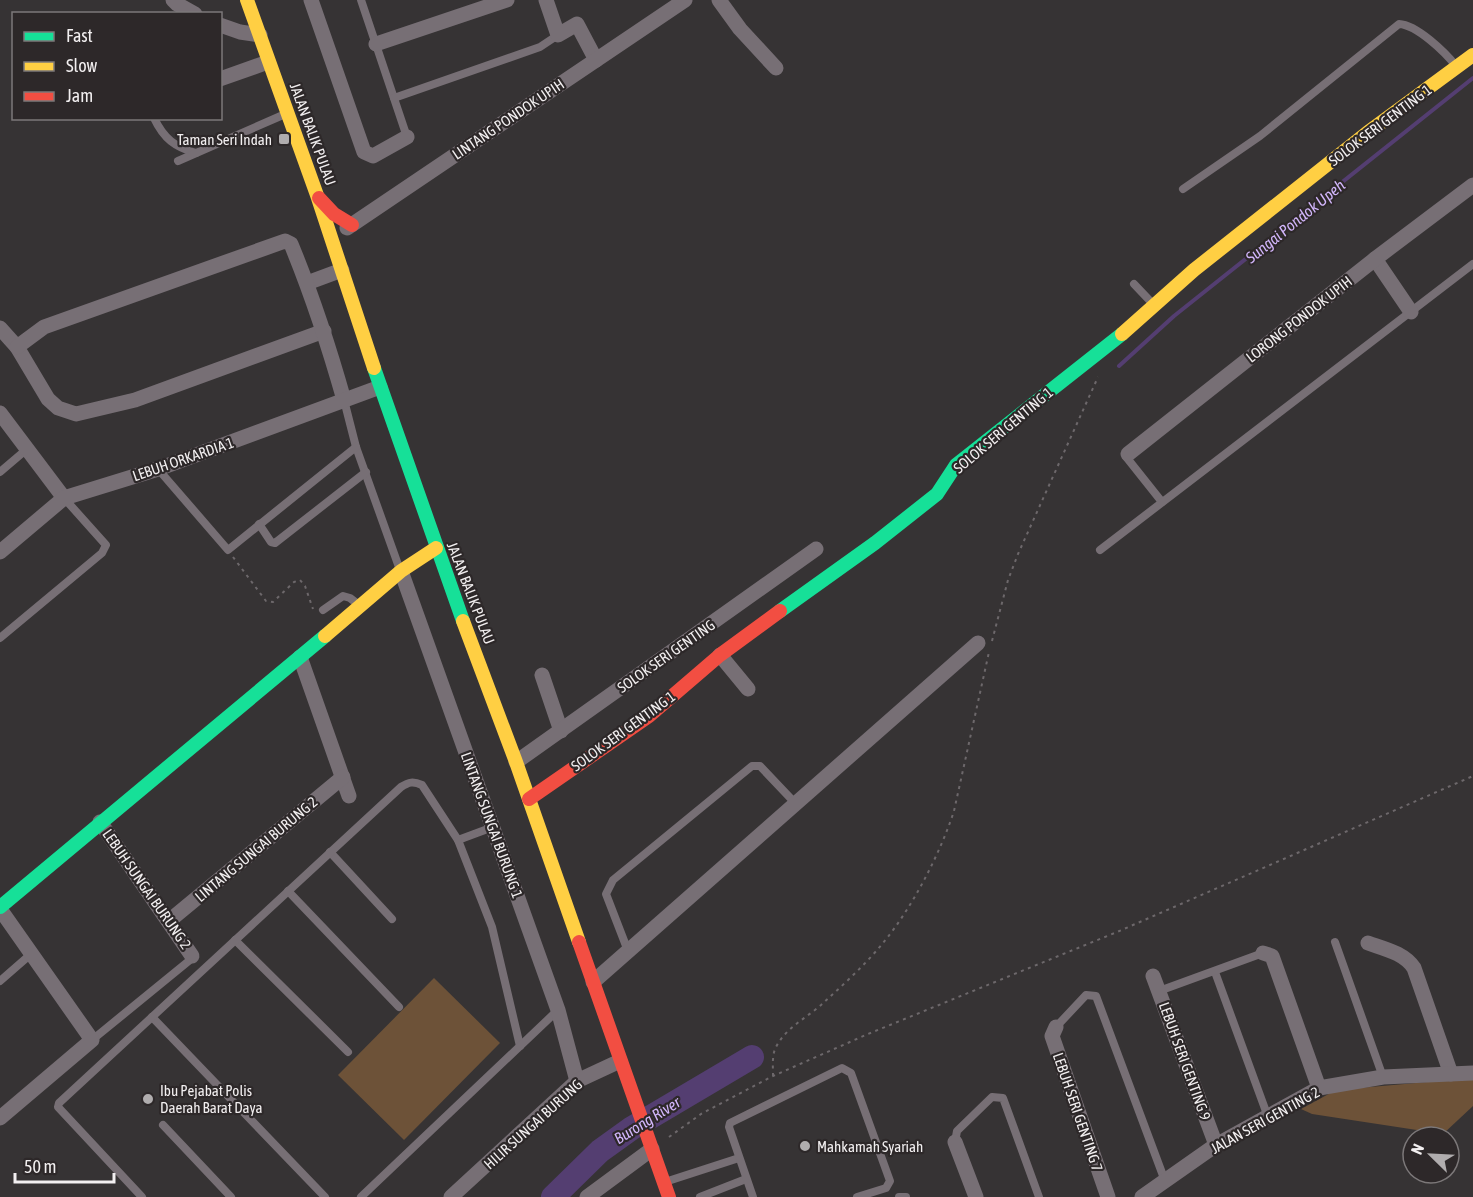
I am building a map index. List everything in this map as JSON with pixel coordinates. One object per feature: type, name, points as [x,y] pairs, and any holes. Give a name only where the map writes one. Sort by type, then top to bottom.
[{"type":"street","points":[[173,0],[192,12]]},
{"type":"street","name":"JALAN BALIK PULAU","points":[[247,0],[318,198],[436,548],[516,762],[669,1197]]},
{"type":"street","points":[[222,78],[267,56],[262,0]]},
{"type":"street","points":[[311,0],[364,152],[373,156],[407,137]]},
{"type":"street","points":[[376,44],[507,0]]},
{"type":"street","points":[[546,0],[558,35],[577,24],[596,60]]},
{"type":"street","name":"LINTANG PONDOK UPIH","points":[[331,238],[685,0]]},
{"type":"street","points":[[719,0],[740,29],[776,68]]},
{"type":"street","points":[[222,26],[260,35]]},
{"type":"street","name":"SOLOK SERI GENTING 1","points":[[529,799],[649,716],[720,655],[875,543],[937,494],[956,465],[1122,334],[1194,270],[1367,133],[1473,55]]},
{"type":"street","name":"LORONG PONDOK UPIH","points":[[1128,454],[1375,259],[1473,185]]},
{"type":"street","points":[[318,198],[334,214],[352,225]]},
{"type":"street","points":[[17,347],[44,327],[285,241],[291,244],[307,283],[344,400]]},
{"type":"street","points":[[1375,259],[1411,312]]},
{"type":"street","points":[[307,283],[342,270]]},
{"type":"street","points":[[0,328],[17,347],[48,399],[58,408],[76,414],[135,400],[324,331]]},
{"type":"street","name":"LEBUH ORKARDIA 1","points":[[0,552],[64,498],[158,469],[380,387]]},
{"type":"street","points":[[0,413],[64,498]]},
{"type":"street","points":[[0,1118],[92,1040],[0,908],[400,571],[436,548]]},
{"type":"street","name":"SOLOK SERI GENTING","points":[[516,762],[816,549]]},
{"type":"street","name":"LINTANG SUNGAI BURUNG 1","points":[[400,571],[558,1010],[577,1081]]},
{"type":"street","points":[[593,982],[796,804],[987,645]]},
{"type":"street","points":[[720,655],[748,689]]},
{"type":"street","points":[[300,657],[349,796]]},
{"type":"street","points":[[542,675],[561,730]]},
{"type":"street","name":"LINTANG SUNGAI BURUNG 2","points":[[169,921],[343,777]]},
{"type":"street","name":"LEBUH SUNGAI BURUNG 2","points":[[100,822],[192,956]]},
{"type":"street","points":[[1368,943],[1409,960],[1414,968],[1451,1074]]},
{"type":"street","points":[[1263,953],[1272,956],[1319,1088]]},
{"type":"street","name":"LEBUH SERI GENTING 9","points":[[1153,976],[1216,1145]]},
{"type":"street","name":"LEBUH SERI GENTING 7","points":[[1056,1027],[1052,1036],[1108,1197]]},
{"type":"street","name":"HILIR SUNGAI BURUNG","points":[[452,1197],[577,1081],[620,1061]]},
{"type":"street","name":"JALAN SERI GENTING 2","points":[[1142,1197],[1216,1145],[1319,1088],[1383,1077],[1473,1073]]},
{"type":"street","points":[[955,1142],[976,1197]]},
{"type":"street","points":[[587,1197],[652,1149]]},
{"type":"lane","points":[[362,0],[407,137]]},
{"type":"lane","points":[[1183,189],[1260,136],[1399,24],[1405,25],[1432,42],[1447,54],[1457,67]]},
{"type":"lane","points":[[394,98],[548,44],[558,35]]},
{"type":"lane","points":[[178,161],[287,113]]},
{"type":"lane","points":[[155,120],[167,140],[196,153]]},
{"type":"lane","points":[[1100,549],[1473,264]]},
{"type":"lane","points":[[1134,284],[1154,305]]},
{"type":"lane","points":[[344,400],[356,447],[400,571]]},
{"type":"lane","points":[[158,469],[228,550],[356,447]]},
{"type":"lane","points":[[0,472],[27,449]]},
{"type":"lane","points":[[1128,454],[1127,458],[1162,502]]},
{"type":"lane","points":[[259,524],[271,542],[275,543],[366,472]]},
{"type":"lane","points":[[0,638],[102,553],[106,544],[64,498]]},
{"type":"lane","points":[[323,610],[343,596],[350,598],[360,606]]},
{"type":"lane","points":[[628,951],[606,894],[613,880],[753,766],[760,766],[796,804]]},
{"type":"lane","points":[[142,1197],[58,1107],[59,1103],[330,852],[408,783],[416,782],[422,785],[458,840],[492,927],[520,1046]]},
{"type":"lane","points":[[458,840],[493,827]]},
{"type":"lane","points":[[330,852],[392,919]]},
{"type":"lane","points":[[288,891],[399,1006]]},
{"type":"lane","points":[[236,940],[348,1052]]},
{"type":"lane","points":[[1335,942],[1383,1077]]},
{"type":"lane","points":[[1159,992],[1263,953]]},
{"type":"lane","points":[[0,981],[31,954]]},
{"type":"lane","points":[[92,1040],[192,956]]},
{"type":"lane","points":[[1215,972],[1268,1117]]},
{"type":"lane","points":[[1056,1027],[1086,995],[1096,996],[1165,1181]]},
{"type":"lane","points":[[361,1197],[558,1010]]},
{"type":"lane","points":[[152,1017],[325,1197]]},
{"type":"lane","points":[[753,1197],[729,1127],[732,1121],[842,1068],[851,1073],[890,1181],[886,1188],[857,1197]]},
{"type":"lane","points":[[955,1142],[957,1131],[993,1097],[1003,1098],[1040,1197]]},
{"type":"lane","points":[[164,1125],[231,1197]]},
{"type":"lane","points":[[664,1183],[739,1158]]},
{"type":"lane","points":[[700,1197],[746,1179]]},
{"type":"lane","points":[[899,1197],[906,1197]]},
{"type":"path","points":[[773,1076],[773,1058],[780,1040],[820,1005],[882,944],[927,874],[946,836],[954,811],[987,645],[1018,554],[1076,421],[1101,371]]},
{"type":"path","points":[[228,550],[266,601],[273,602],[294,582],[300,580],[305,586],[313,610],[318,612],[323,610]]},
{"type":"path","points":[[652,1149],[701,1114],[773,1076],[868,1034],[1117,932],[1473,776]]},
{"type":"shaded area","points":[[434,978],[500,1043],[404,1140],[338,1075]]},
{"type":"shaded area","points":[[1473,1078],[1473,1106],[1453,1125],[1401,1125],[1401,1128],[1312,1114],[1301,1109],[1336,1090]]},
{"type":"waterway","name":"Sungai Pondok Upeh","points":[[1119,366],[1174,316],[1473,78]]},
{"type":"waterway","name":"Burong River","points":[[553,1197],[600,1151],[632,1128],[752,1057]]},
{"type":"traffic: fast","points":[[780,611],[875,543],[937,494],[956,465],[1122,334]]},
{"type":"traffic: fast","points":[[374,368],[463,621]]},
{"type":"traffic: fast","points":[[0,907],[325,636]]},
{"type":"traffic: slow","points":[[247,0],[318,198],[374,368]]},
{"type":"traffic: slow","points":[[1122,334],[1194,270],[1367,133],[1473,55]]},
{"type":"traffic: slow","points":[[325,636],[401,571],[436,548]]},
{"type":"traffic: slow","points":[[463,621],[516,762],[579,942]]},
{"type":"traffic: jam","points":[[319,198],[334,214],[352,225]]},
{"type":"traffic: jam","points":[[529,799],[649,716],[720,655],[780,611]]},
{"type":"traffic: jam","points":[[579,942],[669,1197]]},
{"type":"place","name":"Taman Seri Indah","points":[[284,139]]},
{"type":"place","name":"Ibu Pejabat Polis Daerah Barat Daya","points":[[148,1099]]},
{"type":"place","name":"Mahkamah Syariah","points":[[805,1146]]}]
